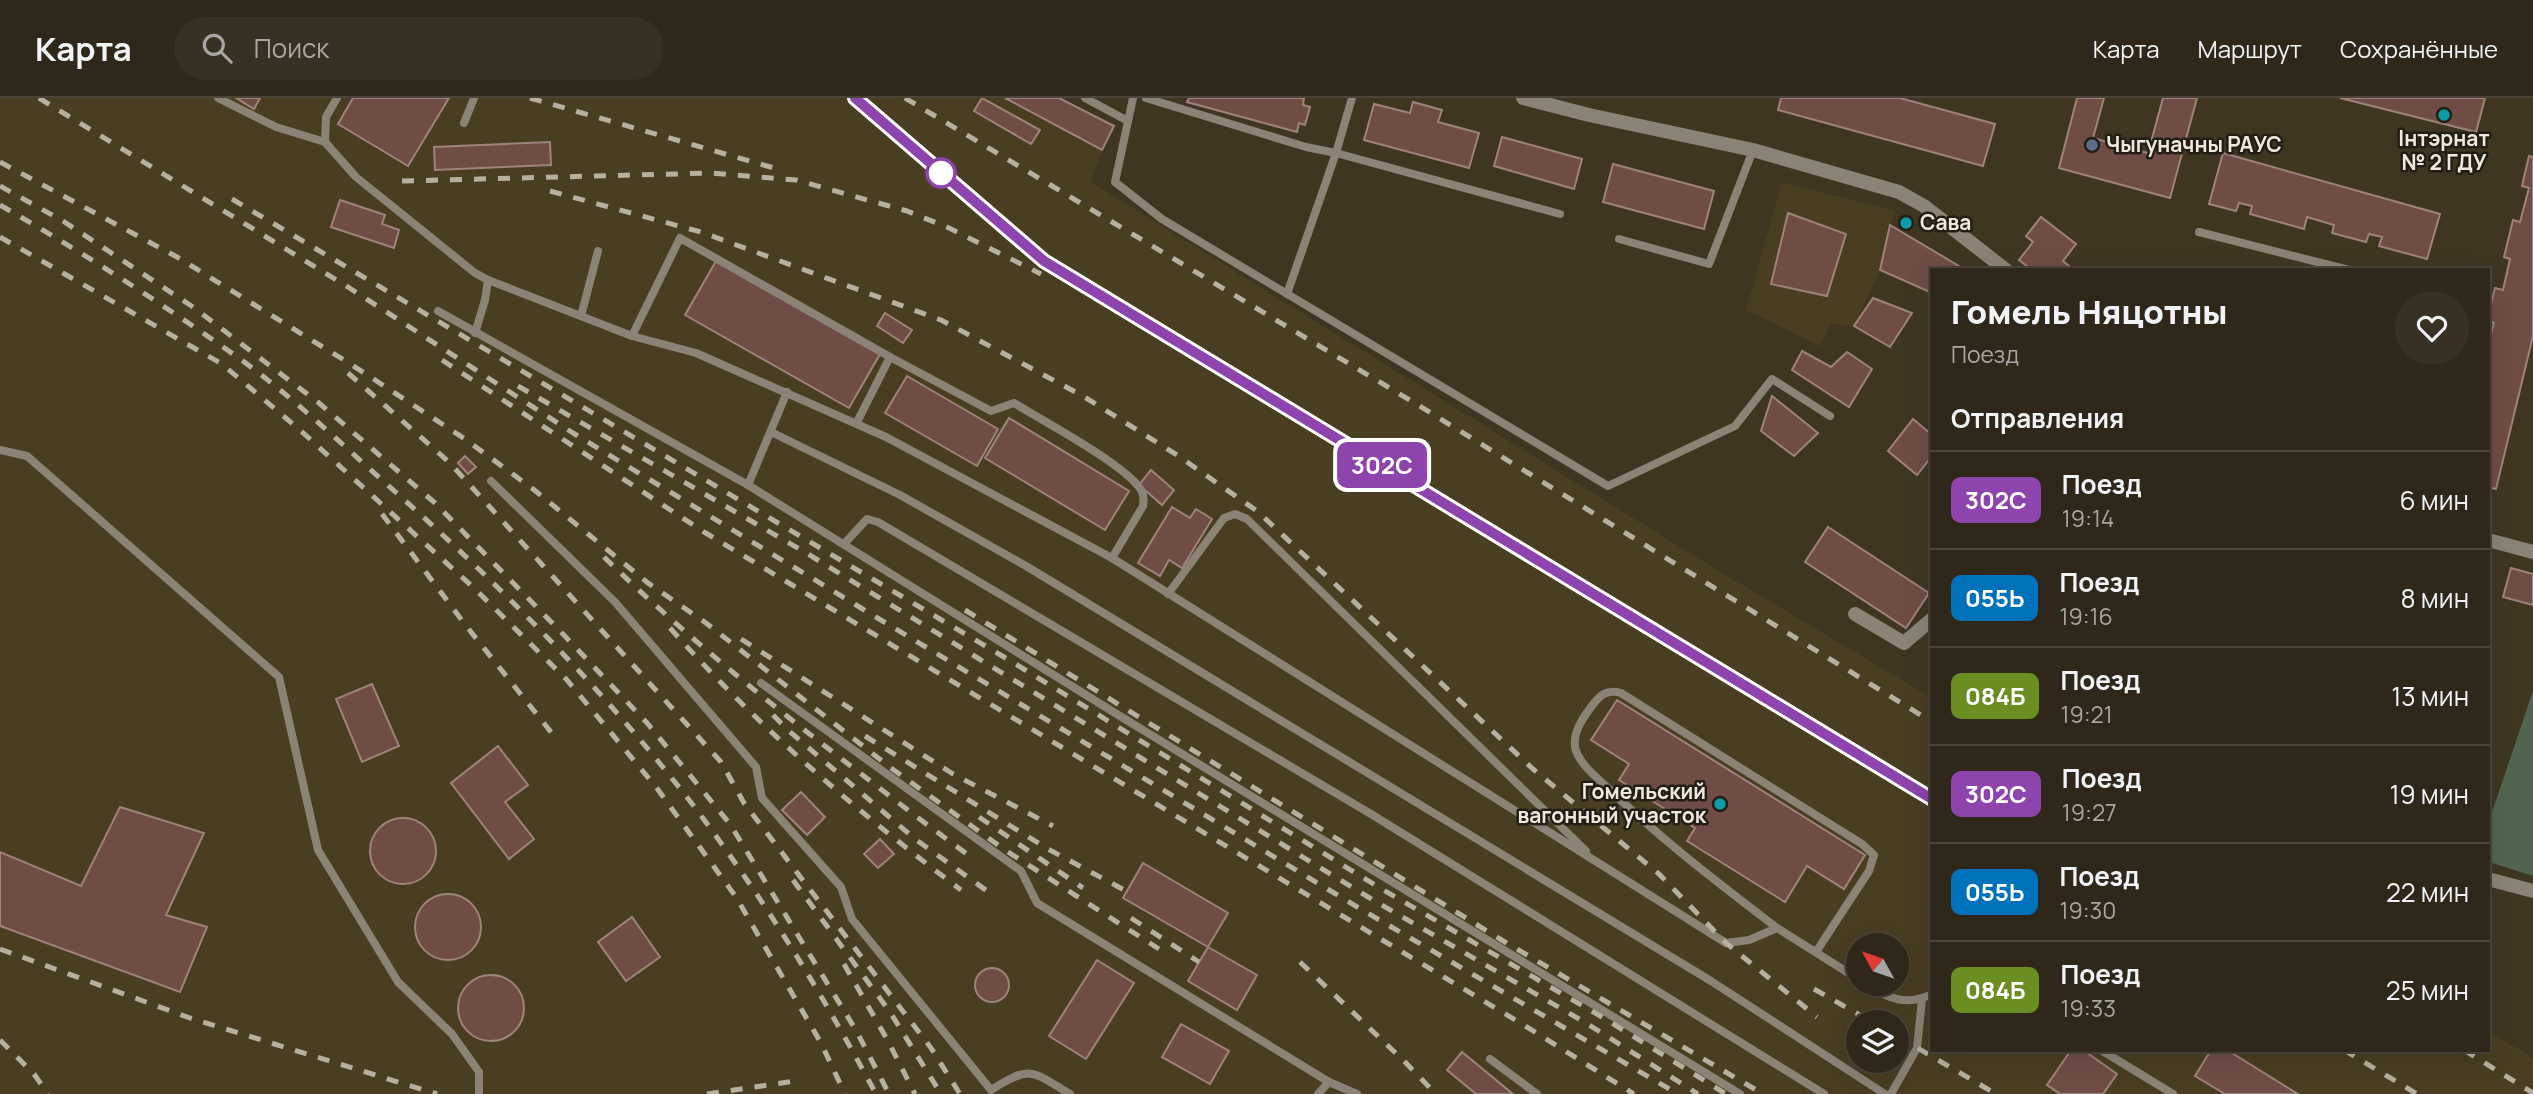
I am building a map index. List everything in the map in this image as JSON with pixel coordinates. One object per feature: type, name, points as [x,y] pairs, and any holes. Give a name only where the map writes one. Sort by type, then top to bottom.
[{"type":"street","points":[[1523,98],[1589,116],[1753,150],[1899,192],[1924,206],[2003,268]]},
{"type":"street","points":[[2490,541],[2533,552]]},
{"type":"street","points":[[1855,614],[1903,643],[1930,621]]},
{"type":"street","points":[[2490,879],[2533,891]]},
{"type":"lane","points":[[218,98],[276,127],[325,142],[356,177],[475,273],[488,280],[632,336],[696,352],[857,422],[1112,558],[1726,943],[1749,940],[1777,928]]},
{"type":"lane","points":[[325,142],[326,117],[337,98]]},
{"type":"lane","points":[[464,123],[474,98]]},
{"type":"lane","points":[[1085,98],[1128,121]]},
{"type":"lane","points":[[1133,98],[1115,182],[1162,219],[1608,486],[1735,426],[1772,379],[1830,416]]},
{"type":"lane","points":[[1146,98],[1306,147],[1560,214]]},
{"type":"lane","points":[[1287,294],[1336,153],[1352,98]]},
{"type":"lane","points":[[1619,239],[1709,264],[1753,150]]},
{"type":"lane","points":[[2199,232],[2341,268]]},
{"type":"lane","points":[[632,336],[680,238],[991,411],[1014,403],[1120,469],[1141,490],[1144,498],[1143,506],[1112,558]]},
{"type":"lane","points":[[581,316],[598,251]]},
{"type":"lane","points":[[475,333],[488,280]]},
{"type":"lane","points":[[438,311],[748,485],[1115,713],[1740,1094]]},
{"type":"lane","points":[[857,422],[890,357]]},
{"type":"lane","points":[[748,485],[788,393]]},
{"type":"lane","points":[[771,432],[900,495],[1049,580],[1711,981],[1885,1094]]},
{"type":"lane","points":[[0,450],[27,456],[279,677],[318,850],[398,982],[452,1034],[479,1072],[479,1094]]},
{"type":"lane","points":[[491,481],[615,602],[756,767],[762,798],[841,887],[852,919],[992,1092],[1016,1074],[1026,1073],[1036,1074],[1070,1094]]},
{"type":"lane","points":[[1168,594],[1224,518],[1236,514],[1247,519],[1598,863]]},
{"type":"lane","points":[[844,544],[867,519],[878,522],[1371,814],[1824,1094]]},
{"type":"lane","points":[[761,683],[1021,871],[1037,904],[1329,1082],[1357,1094]]},
{"type":"lane","points":[[1816,952],[1869,871],[1874,855],[1862,844],[1621,693],[1612,690],[1605,692],[1583,718],[1575,736],[1575,749],[1583,762],[1664,840],[1777,928],[1846,971]]},
{"type":"lane","points":[[1884,996],[1901,1002],[1930,996]]},
{"type":"lane","points":[[1891,1094],[1917,1048],[1922,999]]},
{"type":"lane","points":[[2104,1052],[2173,1094]]},
{"type":"lane","points":[[1490,1059],[1537,1094]]},
{"type":"lane","points":[[1318,1094],[1329,1082]]},
{"type":"shaded area","points":[[0,98],[1005,98],[1102,150],[1091,182],[1709,565],[1930,697],[1930,1052],[2490,1052],[2490,1032],[2533,1058],[2533,1094],[0,1094]]},
{"type":"shaded area","points":[[1782,182],[1895,211],[1880,270],[1854,326],[1831,324],[1820,346],[1746,310]]},
{"type":"green space","points":[[2533,691],[2533,876],[2490,862],[2490,818]]},
{"type":"building","points":[[236,98],[260,98],[254,109]]},
{"type":"building","points":[[353,98],[449,98],[408,166],[338,124]]},
{"type":"building","points":[[982,98],[1040,130],[1031,144],[974,111]]},
{"type":"building","points":[[1005,98],[1059,98],[1114,126],[1102,150]]},
{"type":"building","points":[[1189,98],[1304,98],[1303,105],[1310,107],[1305,125],[1299,123],[1297,132],[1187,102]]},
{"type":"building","points":[[1781,98],[1900,98],[1995,124],[1983,166],[1778,110]]},
{"type":"building","name":"Чыгуначны РАУС","points":[[2077,98],[2104,98],[2093,138],[2148,153],[2163,98],[2197,98],[2170,198],[2059,168]]},
{"type":"building","name":"Інтэрнат № 2 ГДУ","points":[[2340,98],[2485,98],[2476,132]]},
{"type":"building","points":[[1413,102],[1442,110],[1438,122],[1479,133],[1469,168],[1364,140],[1374,104],[1410,113]]},
{"type":"building","points":[[1502,137],[1582,159],[1574,189],[1494,166]]},
{"type":"building","points":[[550,142],[551,165],[435,170],[434,147]]},
{"type":"building","points":[[2223,153],[2440,214],[2427,259],[2379,246],[2382,237],[2369,234],[2366,242],[2332,233],[2334,225],[2307,217],[2304,229],[2250,214],[2252,206],[2239,203],[2236,211],[2209,204]]},
{"type":"building","points":[[2529,156],[2533,157],[2533,336],[2496,489],[2490,488],[2490,337],[2494,323],[2490,322],[2490,308],[2495,288],[2503,290],[2510,259],[2504,257],[2513,220],[2520,222],[2529,188],[2522,186]]},
{"type":"building","points":[[1613,164],[1714,191],[1704,229],[1603,202]]},
{"type":"building","points":[[340,200],[385,215],[382,224],[399,230],[394,248],[331,227]]},
{"type":"building","points":[[1788,213],[1846,234],[1827,296],[1771,284]]},
{"type":"building","points":[[2041,217],[2076,244],[2063,261],[2068,268],[2029,268],[2019,260],[2033,242],[2026,236]]},
{"type":"building","points":[[1890,225],[1962,268],[1930,268],[1930,292],[1880,270]]},
{"type":"building","points":[[716,261],[880,354],[849,408],[685,315]]},
{"type":"building","points":[[1873,298],[1912,313],[1890,347],[1854,326]]},
{"type":"building","points":[[885,313],[912,330],[903,343],[877,326]]},
{"type":"building","points":[[1802,351],[1831,367],[1847,352],[1872,369],[1849,407],[1792,370]]},
{"type":"building","points":[[907,376],[998,429],[977,466],[885,413]]},
{"type":"building","points":[[1772,396],[1818,433],[1794,456],[1761,431]]},
{"type":"building","points":[[1009,418],[1129,491],[1105,530],[985,458]]},
{"type":"building","points":[[1913,419],[1930,433],[1930,459],[1917,475],[1888,451]]},
{"type":"building","points":[[465,456],[476,467],[468,474],[458,463]]},
{"type":"building","points":[[1151,470],[1174,490],[1162,505],[1139,485]]},
{"type":"building","points":[[1172,507],[1190,518],[1196,509],[1212,519],[1182,568],[1169,560],[1160,576],[1138,563]]},
{"type":"building","points":[[1828,527],[1929,593],[1906,628],[1805,562]]},
{"type":"building","points":[[2511,568],[2533,574],[2533,605],[2503,597]]},
{"type":"building","points":[[372,684],[399,746],[362,762],[336,699]]},
{"type":"building","name":"Гомельский вагонный участок","points":[[1617,700],[1865,855],[1844,889],[1807,866],[1785,902],[1687,841],[1695,828],[1619,780],[1629,764],[1591,740]]},
{"type":"building","points":[[498,746],[528,785],[505,802],[534,839],[509,859],[451,783]]},
{"type":"building","points":[[801,792],[825,817],[807,835],[782,810]]},
{"type":"building","points":[[120,807],[204,833],[166,915],[207,927],[180,992],[0,926],[0,852],[81,886]]},
{"type":"building","points":[[403,818],[416,821],[426,828],[433,838],[436,851],[433,864],[426,874],[416,881],[403,884],[390,881],[380,874],[373,864],[370,851],[373,838],[380,828],[390,821]]},
{"type":"building","points":[[880,839],[894,854],[878,868],[864,854]]},
{"type":"building","points":[[1143,863],[1228,913],[1208,947],[1123,898]]},
{"type":"building","points":[[448,894],[471,904],[481,927],[471,950],[448,960],[425,950],[415,927],[425,904]]},
{"type":"building","points":[[632,917],[660,957],[626,981],[598,942]]},
{"type":"building","points":[[1208,947],[1257,975],[1237,1010],[1188,981]]},
{"type":"building","points":[[1097,960],[1134,983],[1086,1059],[1049,1036]]},
{"type":"building","points":[[992,968],[1004,973],[1009,985],[1004,997],[992,1002],[980,997],[975,985],[980,973]]},
{"type":"building","points":[[491,975],[504,978],[514,985],[521,995],[524,1008],[521,1021],[514,1031],[504,1038],[491,1041],[478,1038],[468,1031],[461,1021],[458,1008],[461,995],[468,985],[478,978]]},
{"type":"building","points":[[1181,1024],[1229,1051],[1210,1084],[1162,1057]]},
{"type":"building","points":[[1462,1052],[1513,1094],[1476,1094],[1447,1070]]},
{"type":"building","points":[[2070,1052],[2086,1052],[2117,1074],[2103,1094],[2060,1094],[2047,1085]]},
{"type":"building","points":[[2210,1052],[2230,1052],[2298,1094],[2225,1094],[2195,1076]]},
{"type":"railway","points":[[39,98],[348,287],[573,433],[1364,911],[1678,1094]]},
{"type":"railway","points":[[530,98],[781,170]]},
{"type":"railway","points":[[855,98],[1043,261],[1930,798]]},
{"type":"railway","points":[[905,98],[1413,402],[1930,721]]},
{"type":"railway","points":[[0,162],[177,257],[352,365],[465,439],[533,489],[648,583],[706,623],[891,768],[1005,850],[1159,949]]},
{"type":"railway","points":[[402,181],[712,173],[796,180],[907,211],[949,228],[1041,274]]},
{"type":"railway","points":[[0,186],[63,221],[193,307],[319,403],[435,503],[648,724],[730,824],[857,1032],[889,1094]]},
{"type":"railway","points":[[550,191],[701,232],[941,320],[1083,396],[1177,455],[1257,511],[1533,769],[1659,874],[1726,943],[1817,1017]]},
{"type":"railway","points":[[232,199],[1009,660],[1380,888],[1602,1017],[1726,1094]]},
{"type":"railway","points":[[0,205],[122,279],[259,373],[423,517],[546,636],[661,764],[721,843],[792,948],[876,1094]]},
{"type":"railway","points":[[0,237],[222,364],[301,431],[474,588],[567,680],[656,787],[736,897],[821,1043],[845,1094]]},
{"type":"railway","points":[[442,360],[704,532],[1634,1094]]},
{"type":"railway","points":[[348,373],[449,462],[721,762],[744,803],[931,1048],[960,1094]]},
{"type":"railway","points":[[518,386],[803,551],[1373,900],[1586,1023],[1698,1094]]},
{"type":"railway","points":[[382,514],[467,627],[555,737]]},
{"type":"railway","points":[[604,557],[661,611],[751,687],[974,859]]},
{"type":"railway","points":[[965,610],[1505,942],[1763,1094]]},
{"type":"railway","points":[[670,628],[738,699],[809,766],[961,890]]},
{"type":"railway","points":[[741,639],[953,774],[1053,826]]},
{"type":"railway","points":[[773,715],[915,839],[994,896]]},
{"type":"railway","points":[[865,736],[1048,849],[1126,891]]},
{"type":"railway","points":[[979,817],[1083,888]]},
{"type":"railway","points":[[793,880],[890,1012],[941,1094]]},
{"type":"railway","points":[[1131,918],[1199,962]]},
{"type":"railway","points":[[0,949],[190,1018],[437,1094]]},
{"type":"railway","points":[[1300,962],[1436,1094]]},
{"type":"railway","points":[[844,964],[915,1094]]},
{"type":"railway","points":[[1814,989],[1851,1010]]},
{"type":"railway","points":[[0,1040],[34,1074],[48,1094]]},
{"type":"railway","points":[[1909,1043],[1996,1094]]},
{"type":"railway","points":[[2347,1052],[2417,1094]]},
{"type":"railway","points":[[2467,1052],[2533,1093]]},
{"type":"railway","points":[[707,1094],[802,1080]]},
{"type":"train","name":"302С","points":[[855,98],[1044,261],[1930,798]]},
{"type":"place","name":"Інтэрнат № 2 ГДУ","points":[[2444,115]]},
{"type":"place","name":"Чыгуначны РАУС","points":[[2092,145]]},
{"type":"place","name":"Сава","points":[[1906,223]]},
{"type":"place","name":"Гомельский вагонный участок","points":[[1720,804]]}]
